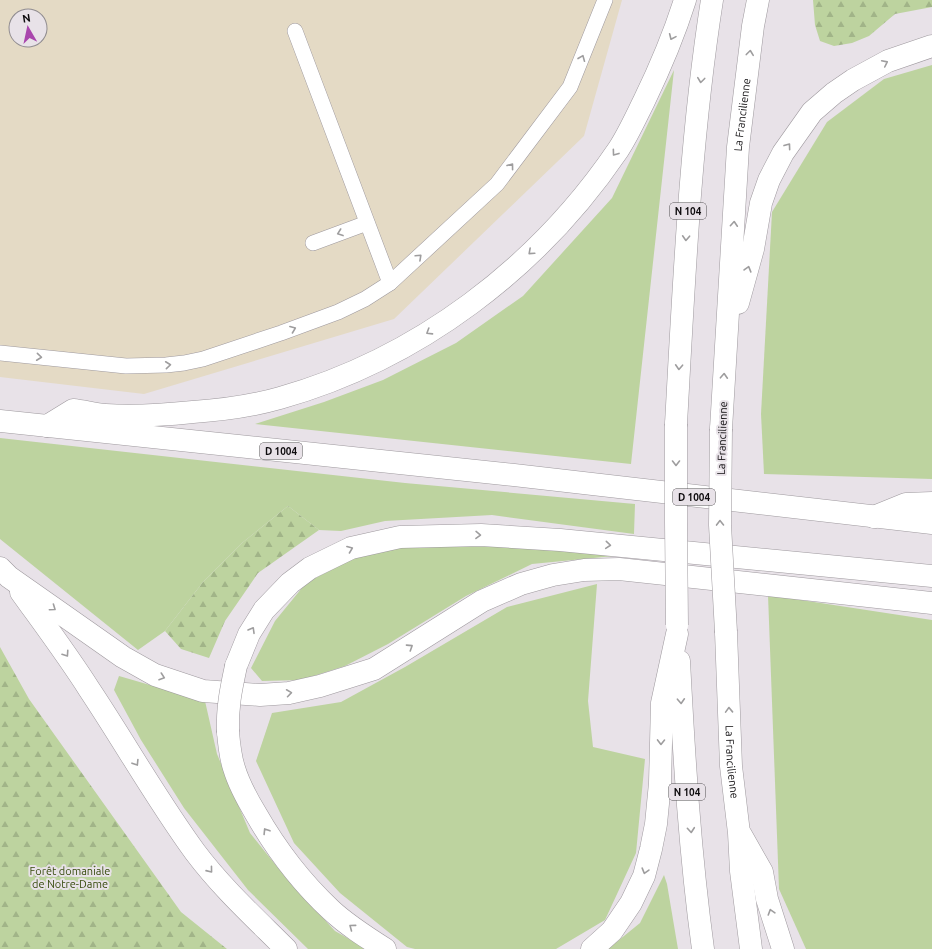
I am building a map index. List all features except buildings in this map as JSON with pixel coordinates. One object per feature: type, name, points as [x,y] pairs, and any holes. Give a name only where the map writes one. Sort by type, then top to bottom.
[{"type":"main road","points":[[47,426],[73,410],[103,415],[164,415],[234,408],[279,398],[322,385],[362,368],[426,334],[456,315],[494,286],[539,246],[581,199],[618,150],[649,90],[676,28],[685,0]]},
{"type":"main road","name":"N 104","points":[[703,949],[694,873],[685,767],[677,629],[676,424],[687,225],[695,133],[712,0]]},
{"type":"main road","name":"La Francilienne","points":[[751,949],[741,871],[739,833],[731,766],[720,525],[721,429],[738,147],[753,26],[758,0]]},
{"type":"main road","points":[[726,347],[753,249],[761,203],[769,180],[782,153],[812,112],[834,93],[853,80],[888,61],[932,46]]},
{"type":"main road","name":"D 1004","points":[[0,421],[506,475],[932,523]]},
{"type":"main road","points":[[874,517],[906,504],[932,503]]},
{"type":"main road","points":[[385,949],[354,929],[331,910],[311,890],[287,862],[266,831],[241,787],[230,750],[227,716],[229,698],[236,666],[250,634],[264,610],[290,583],[310,568],[351,548],[400,537],[481,535],[552,540],[932,576]]},
{"type":"main road","points":[[5,573],[123,657],[155,675],[203,691],[260,695],[289,693],[312,688],[374,669],[482,601],[521,584],[553,575],[584,570],[619,569],[932,603]]},
{"type":"main road","points":[[5,573],[78,672],[169,814],[196,852],[241,905],[286,949]]},
{"type":"main road","points":[[592,949],[612,931],[631,903],[644,876],[656,824],[660,783],[662,703],[677,629]]},
{"type":"main road","points":[[739,833],[762,872],[767,899],[783,949]]},
{"type":"lane","points":[[0,353],[126,366],[184,363],[203,359],[274,336],[338,312],[365,298],[390,283],[497,184],[570,87],[605,0]]},
{"type":"lane","points":[[295,31],[390,283]]},
{"type":"lane","points":[[313,243],[367,223]]},
{"type":"shaded area","points":[[0,0],[622,0],[584,136],[394,319],[144,394],[0,377]]},
{"type":"green space","points":[[813,0],[932,0],[932,7],[895,14],[869,36],[852,43],[834,46],[820,41],[815,25]]},
{"type":"green space","points":[[932,65],[932,479],[764,474],[761,414],[772,212],[827,122],[884,79]]},
{"type":"green space","points":[[674,70],[631,464],[255,424],[324,402],[383,380],[456,343],[523,296],[612,198]]},
{"type":"green space","points":[[0,438],[405,483],[635,504],[634,534],[492,515],[385,521],[341,531],[319,530],[288,506],[242,543],[203,582],[165,631],[138,650],[0,539]]},
{"type":"green space","points":[[288,506],[319,530],[258,573],[225,621],[209,658],[181,649],[165,631],[203,582],[242,543]]},
{"type":"green space","points":[[395,545],[500,546],[615,552],[614,556],[532,564],[466,596],[388,644],[345,666],[301,680],[262,681],[251,668],[275,621],[306,583],[351,559]]},
{"type":"green space","points":[[597,584],[588,701],[593,747],[645,759],[636,853],[605,920],[556,949],[415,949],[407,947],[340,893],[294,843],[256,761],[272,713],[341,702],[405,667],[507,607]]},
{"type":"green space","points":[[768,595],[932,620],[932,949],[806,949],[779,889]]},
{"type":"green space","name":"Forêt domaniale de Notre-Dame","points":[[0,647],[29,699],[181,912],[227,949],[0,949]]},
{"type":"green space","points":[[119,676],[205,701],[217,754],[250,833],[287,879],[335,931],[367,949],[308,949],[248,890],[184,808],[141,740],[114,690]]},
{"type":"green space","points":[[664,875],[667,884],[678,949],[608,949],[640,923]]}]
